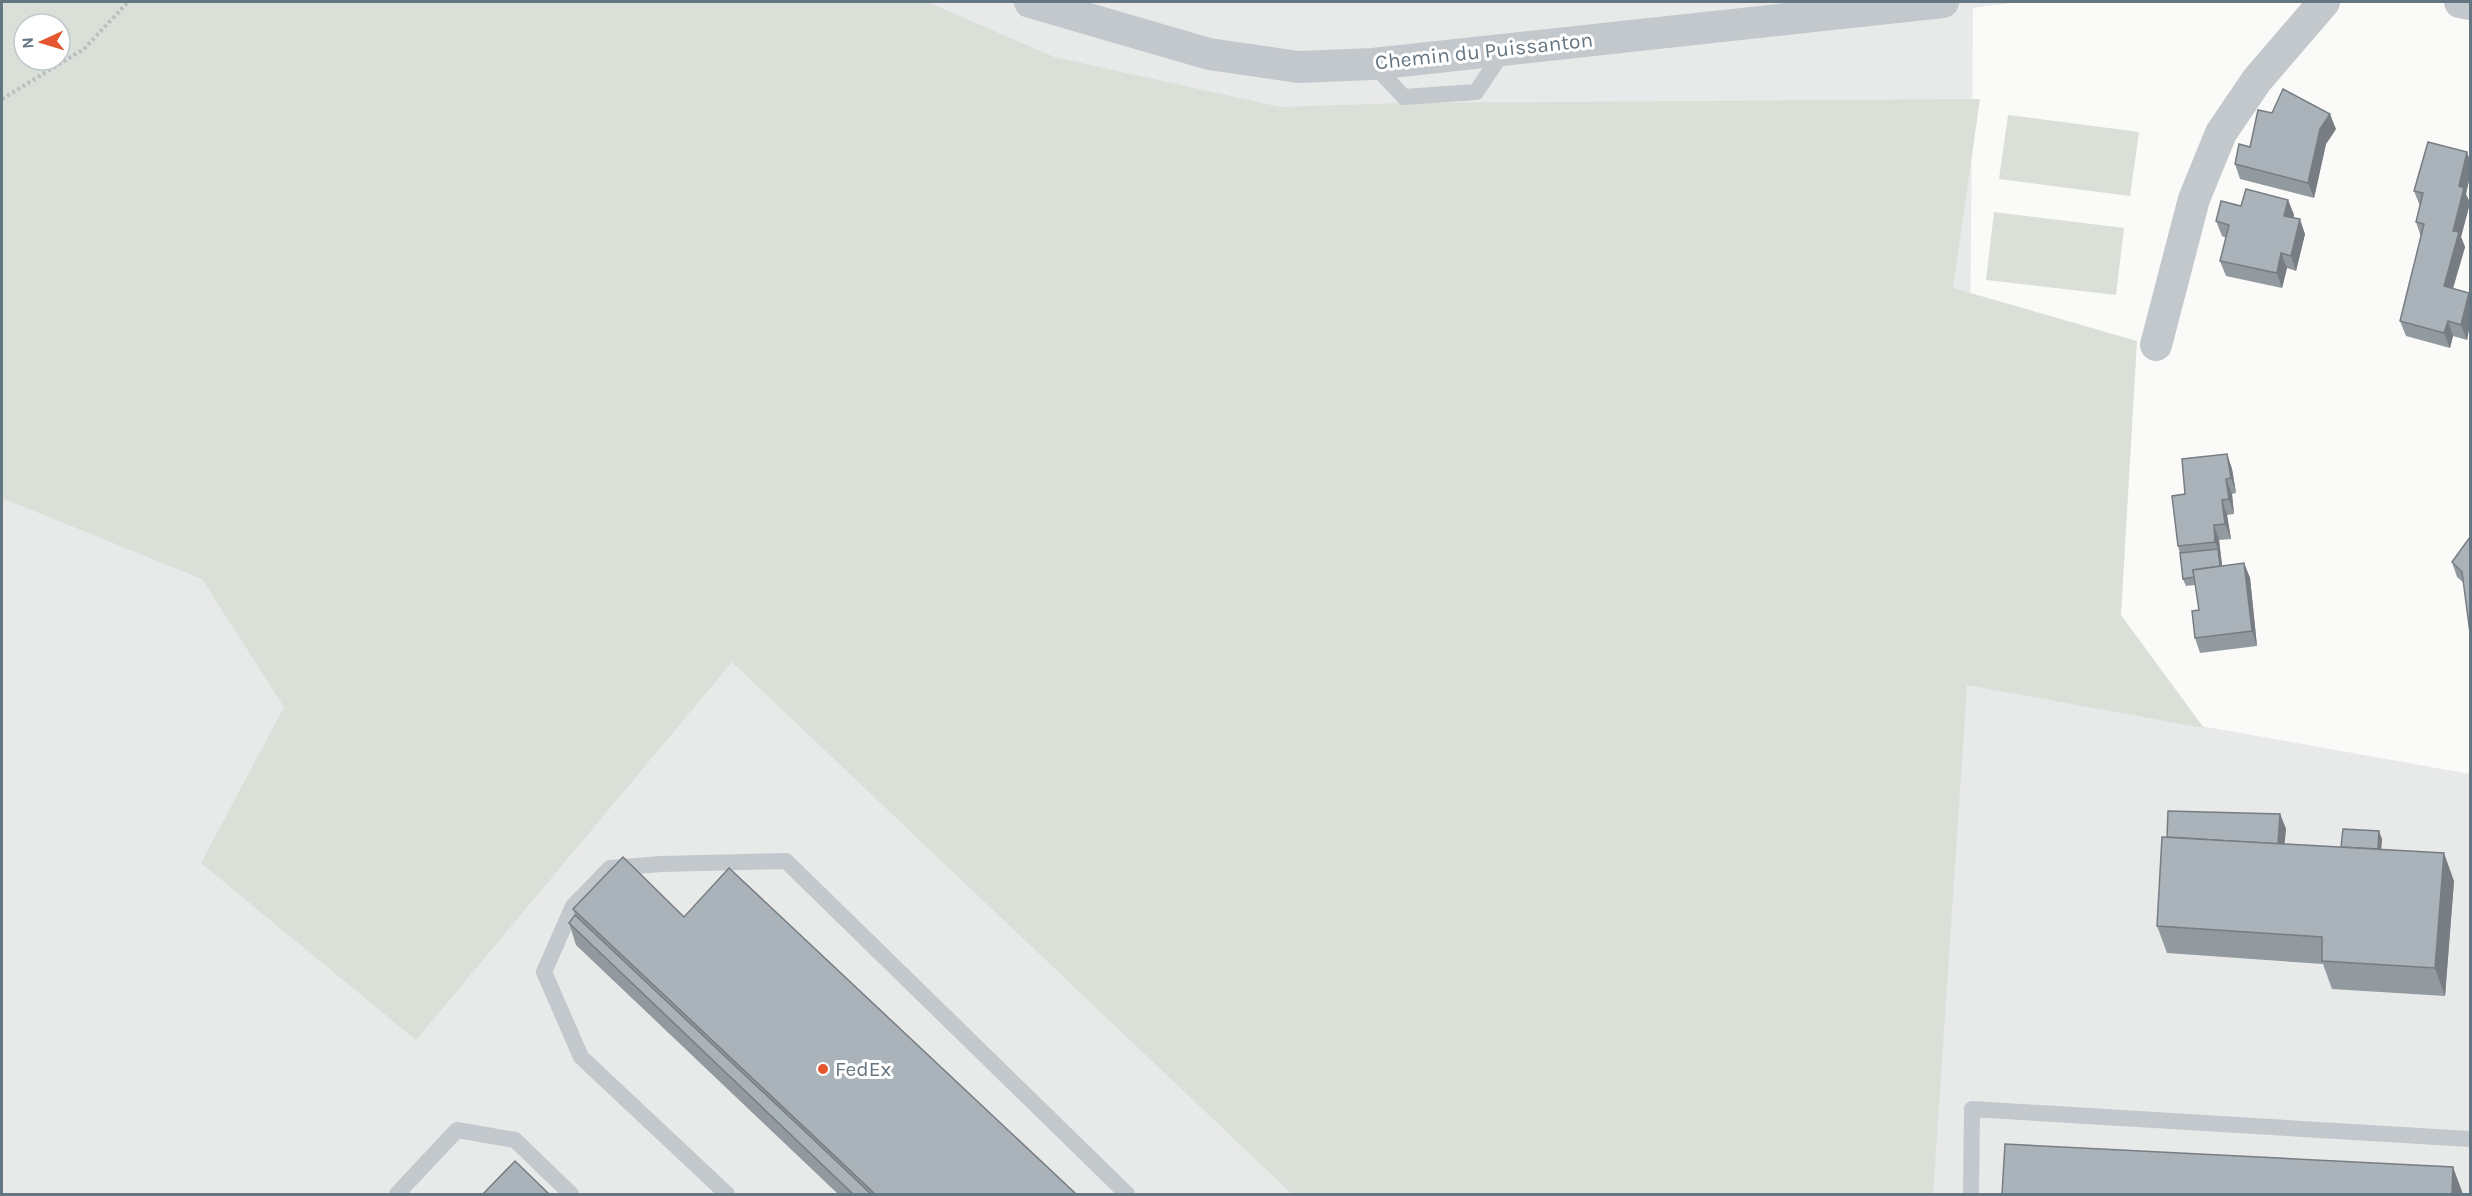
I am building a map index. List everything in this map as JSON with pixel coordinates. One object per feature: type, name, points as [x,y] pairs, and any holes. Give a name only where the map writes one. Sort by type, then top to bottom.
[{"type":"street","name":"Chemin du Puissanton","points":[[1030,2],[1209,54],[1298,67],[1373,64],[1505,49],[1775,10],[1943,2]]},
{"type":"street","points":[[2156,345],[2194,199],[2221,133],[2258,80],[2324,2]]},
{"type":"street","points":[[2460,2],[2470,4]]},
{"type":"lane","points":[[727,1194],[580,1057],[544,972],[573,906],[610,868],[661,864],[786,861],[1127,1194]]},
{"type":"lane","points":[[1971,1194],[1972,1108],[2470,1139]]},
{"type":"lane","points":[[397,1194],[457,1130],[515,1140],[571,1194]]},
{"type":"path","points":[[2,99],[84,49],[128,2]]},
{"type":"shaded area","points":[[2,2],[2017,2],[1973,8],[1967,684],[2470,774],[2470,1194],[2,1194]]},
{"type":"shaded area","points":[[2,2],[927,2],[1054,57],[1280,107],[1403,103],[1980,99],[1953,288],[2137,341],[2121,615],[2204,728],[1967,685],[1933,1194],[1292,1194],[732,662],[416,1040],[201,863],[284,707],[202,579],[2,498]]},
{"type":"shaded area","points":[[2008,115],[2139,132],[2130,196],[1999,179]]},
{"type":"shaded area","points":[[1994,212],[2124,228],[2116,295],[1986,280]]},
{"type":"building","points":[[2283,89],[2330,114],[2320,129],[2308,183],[2235,164],[2239,144],[2250,147],[2258,110],[2272,113]]},
{"type":"building","points":[[2428,142],[2467,152],[2459,186],[2464,188],[2453,231],[2459,232],[2444,286],[2469,293],[2461,325],[2448,321],[2444,333],[2400,321],[2424,224],[2416,222],[2423,193],[2414,191]]},
{"type":"building","points":[[2246,189],[2288,200],[2284,216],[2300,219],[2291,256],[2281,253],[2277,273],[2220,261],[2229,225],[2216,221],[2221,201],[2241,206]]},
{"type":"building","points":[[2227,454],[2231,478],[2226,479],[2229,499],[2222,500],[2225,524],[2214,525],[2215,542],[2178,546],[2172,496],[2185,494],[2182,459]]},
{"type":"building","points":[[2470,537],[2470,633],[2462,572],[2452,562]]},
{"type":"building","points":[[2218,549],[2220,566],[2193,570],[2194,577],[2183,579],[2180,553]]},
{"type":"building","points":[[2244,563],[2252,631],[2195,638],[2192,611],[2199,610],[2193,570]]},
{"type":"building","points":[[2168,811],[2280,814],[2278,844],[2167,837]]},
{"type":"building","points":[[2343,829],[2379,831],[2378,849],[2341,847]]},
{"type":"building","points":[[2162,837],[2444,853],[2435,968],[2322,961],[2322,937],[2157,926]]},
{"type":"building","name":"FedEx","points":[[623,857],[684,917],[729,868],[1076,1194],[875,1194],[573,909]]},
{"type":"building","points":[[575,915],[871,1194],[853,1194],[569,923]]},
{"type":"building","points":[[2005,1144],[2453,1167],[2452,1194],[2002,1194]]},
{"type":"building","points":[[515,1161],[549,1194],[483,1194]]},
{"type":"place","name":"FedEx","points":[[823,1069]]}]
